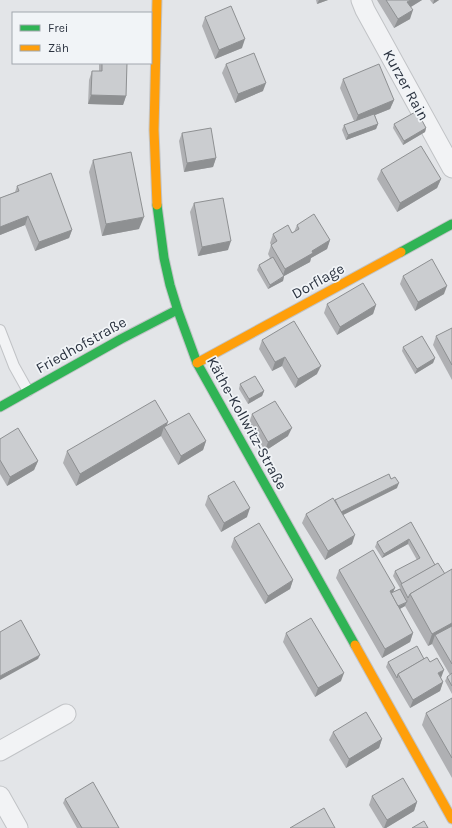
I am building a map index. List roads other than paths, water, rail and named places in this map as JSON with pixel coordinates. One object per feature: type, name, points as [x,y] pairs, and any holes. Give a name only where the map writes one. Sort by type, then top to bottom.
[{"type":"street","name":"Käthe-Kollwitz-Straße","points":[[157,0],[154,108],[156,176],[164,259],[177,310],[197,363],[452,819]]},
{"type":"street","name":"Kurzer Rain","points":[[361,0],[365,10],[452,168]]},
{"type":"street","name":"Dorflage","points":[[197,363],[452,224]]},
{"type":"street","name":"Friedhofstraße","points":[[0,407],[121,339],[177,310]]},
{"type":"street","points":[[0,751],[66,714]]},
{"type":"street","points":[[0,796],[18,828]]},
{"type":"lane","points":[[0,330],[14,366],[28,391]]}]
